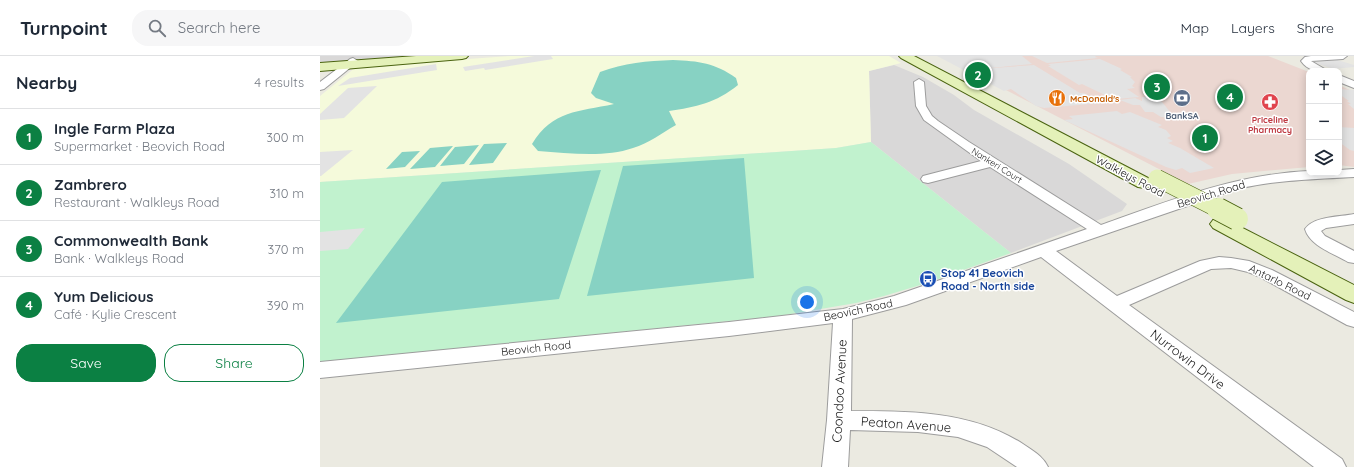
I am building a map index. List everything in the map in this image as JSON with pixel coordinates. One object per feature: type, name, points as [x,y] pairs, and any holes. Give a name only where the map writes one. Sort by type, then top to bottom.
[{"type":"main road","points":[[320,67],[413,56]]},
{"type":"main road","points":[[320,63],[350,63],[462,56]]},
{"type":"main road","name":"Walkleys Road","points":[[905,56],[1228,222],[1354,295]]},
{"type":"main road","name":"Walkleys Road","points":[[920,56],[1150,181]]},
{"type":"main road","name":"Walkleys Road","points":[[1228,222],[1354,279]]},
{"type":"street","points":[[1316,68],[1309,65],[1306,61],[1308,59],[1343,56]]},
{"type":"street","points":[[320,87],[350,63]]},
{"type":"street","points":[[1342,79],[1354,85]]},
{"type":"street","name":"Nankeri Court","points":[[919,82],[921,106],[928,118],[947,133],[1100,231]]},
{"type":"street","points":[[928,179],[992,162]]},
{"type":"street","name":"Beovich Road","points":[[320,370],[737,328],[843,315],[899,301],[1043,250],[1246,183],[1291,176],[1354,173]]},
{"type":"street","points":[[1354,219],[1322,224],[1313,229],[1315,236],[1319,240],[1354,258]]},
{"type":"street","name":"Nurrowin Drive","points":[[1043,250],[1333,467]]},
{"type":"street","name":"Antarlo Road","points":[[1114,304],[1206,265],[1216,262],[1229,262],[1241,264],[1260,271],[1354,320]]},
{"type":"street","name":"Coondoo Avenue","points":[[835,467],[843,315]]},
{"type":"street","name":"Peaton Avenue","points":[[838,420],[898,421],[958,428],[995,440],[1035,467]]},
{"type":"shaded area","points":[[320,56],[413,56],[320,63]]},
{"type":"shaded area","points":[[510,56],[889,56],[901,63],[869,71],[871,142],[836,148],[320,182],[320,96],[356,67]]},
{"type":"shaded area","points":[[534,56],[551,56],[553,59],[485,70],[484,68],[465,71],[463,67]]},
{"type":"shaded area","points":[[937,56],[1022,56],[1032,64],[980,69],[975,67],[982,71],[981,69],[1034,65],[1080,93],[1084,93],[1101,103],[1044,108],[1036,106],[1011,89],[1004,91]]},
{"type":"shaded area","points":[[940,56],[1268,56],[1306,71],[1306,167],[1232,174],[1188,184]]},
{"type":"shaded area","points":[[1032,56],[1096,56],[1095,57],[1098,58],[1047,63]]},
{"type":"shaded area","points":[[1100,59],[1122,69],[1120,70],[1132,77],[1130,77],[1135,82],[1132,86],[1135,88],[1127,89],[1139,97],[1116,99],[1109,97],[1082,84],[1079,85],[1048,66],[1051,66],[1048,64]]},
{"type":"shaded area","points":[[673,60],[699,62],[714,66],[736,78],[738,85],[714,100],[688,108],[669,111],[676,125],[650,141],[633,148],[610,153],[574,154],[538,151],[532,144],[540,133],[549,125],[567,114],[614,104],[596,98],[591,93],[600,72],[618,66],[636,63]]},
{"type":"shaded area","points":[[1337,60],[1354,65],[1354,67],[1330,68],[1313,62]]},
{"type":"shaded area","points":[[436,64],[437,70],[338,86],[350,78]]},
{"type":"shaded area","points":[[894,65],[923,77],[954,95],[974,110],[1069,164],[1127,204],[1122,211],[1011,253],[871,142],[869,71]]},
{"type":"shaded area","points":[[377,86],[344,118],[320,120],[320,114],[348,88]]},
{"type":"shaded area","points":[[1342,86],[1354,92],[1354,167],[1342,165]]},
{"type":"shaded area","points":[[1342,89],[1354,90],[1354,109],[1348,104],[1351,104],[1347,101],[1349,101],[1342,96]]},
{"type":"shaded area","points":[[1142,97],[1158,97],[1175,118],[1161,117],[1153,112],[1145,112],[1140,105],[1133,105],[1120,100],[1135,98],[1142,101]]},
{"type":"shaded area","points":[[1117,111],[1122,114],[1130,112],[1162,125],[1158,127],[1166,130],[1171,136],[1167,138],[1173,141],[1168,143],[1180,148],[1214,168],[1190,173],[1182,168],[1176,170],[1166,167],[1064,120],[1073,119],[1069,116]]},
{"type":"shaded area","points":[[1342,127],[1354,128],[1354,151],[1342,144]]},
{"type":"shaded area","points":[[871,142],[1011,253],[927,283],[884,296],[856,303],[779,316],[320,362],[320,182],[836,148]]},
{"type":"shaded area","points":[[507,143],[493,163],[469,165],[484,144]]},
{"type":"shaded area","points":[[479,145],[464,164],[440,166],[455,147]]},
{"type":"shaded area","points":[[453,146],[435,167],[410,169],[430,148]]},
{"type":"shaded area","points":[[353,150],[321,176],[320,176],[320,152]]},
{"type":"shaded area","points":[[420,151],[405,167],[386,169],[402,152]]},
{"type":"shaded area","points":[[744,158],[754,278],[587,296],[623,166]]},
{"type":"shaded area","points":[[601,170],[559,299],[336,323],[442,182]]},
{"type":"shaded area","points":[[365,228],[348,249],[320,251],[320,232]]},
{"type":"place","name":"Zambrero","points":[[978,75]]},
{"type":"place","name":"Commonwealth Bank","points":[[1157,87]]},
{"type":"place","name":"Yum Delicious","points":[[1230,97]]},
{"type":"place","name":"McDonald's","points":[[1057,98]]},
{"type":"place","name":"BankSA","points":[[1182,98]]},
{"type":"place","name":"Priceline Pharmacy","points":[[1270,102]]},
{"type":"place","name":"Ingle Farm Plaza","points":[[1205,138]]},
{"type":"place","name":"Stop 41 Beovich Road - North side","points":[[928,279]]}]
